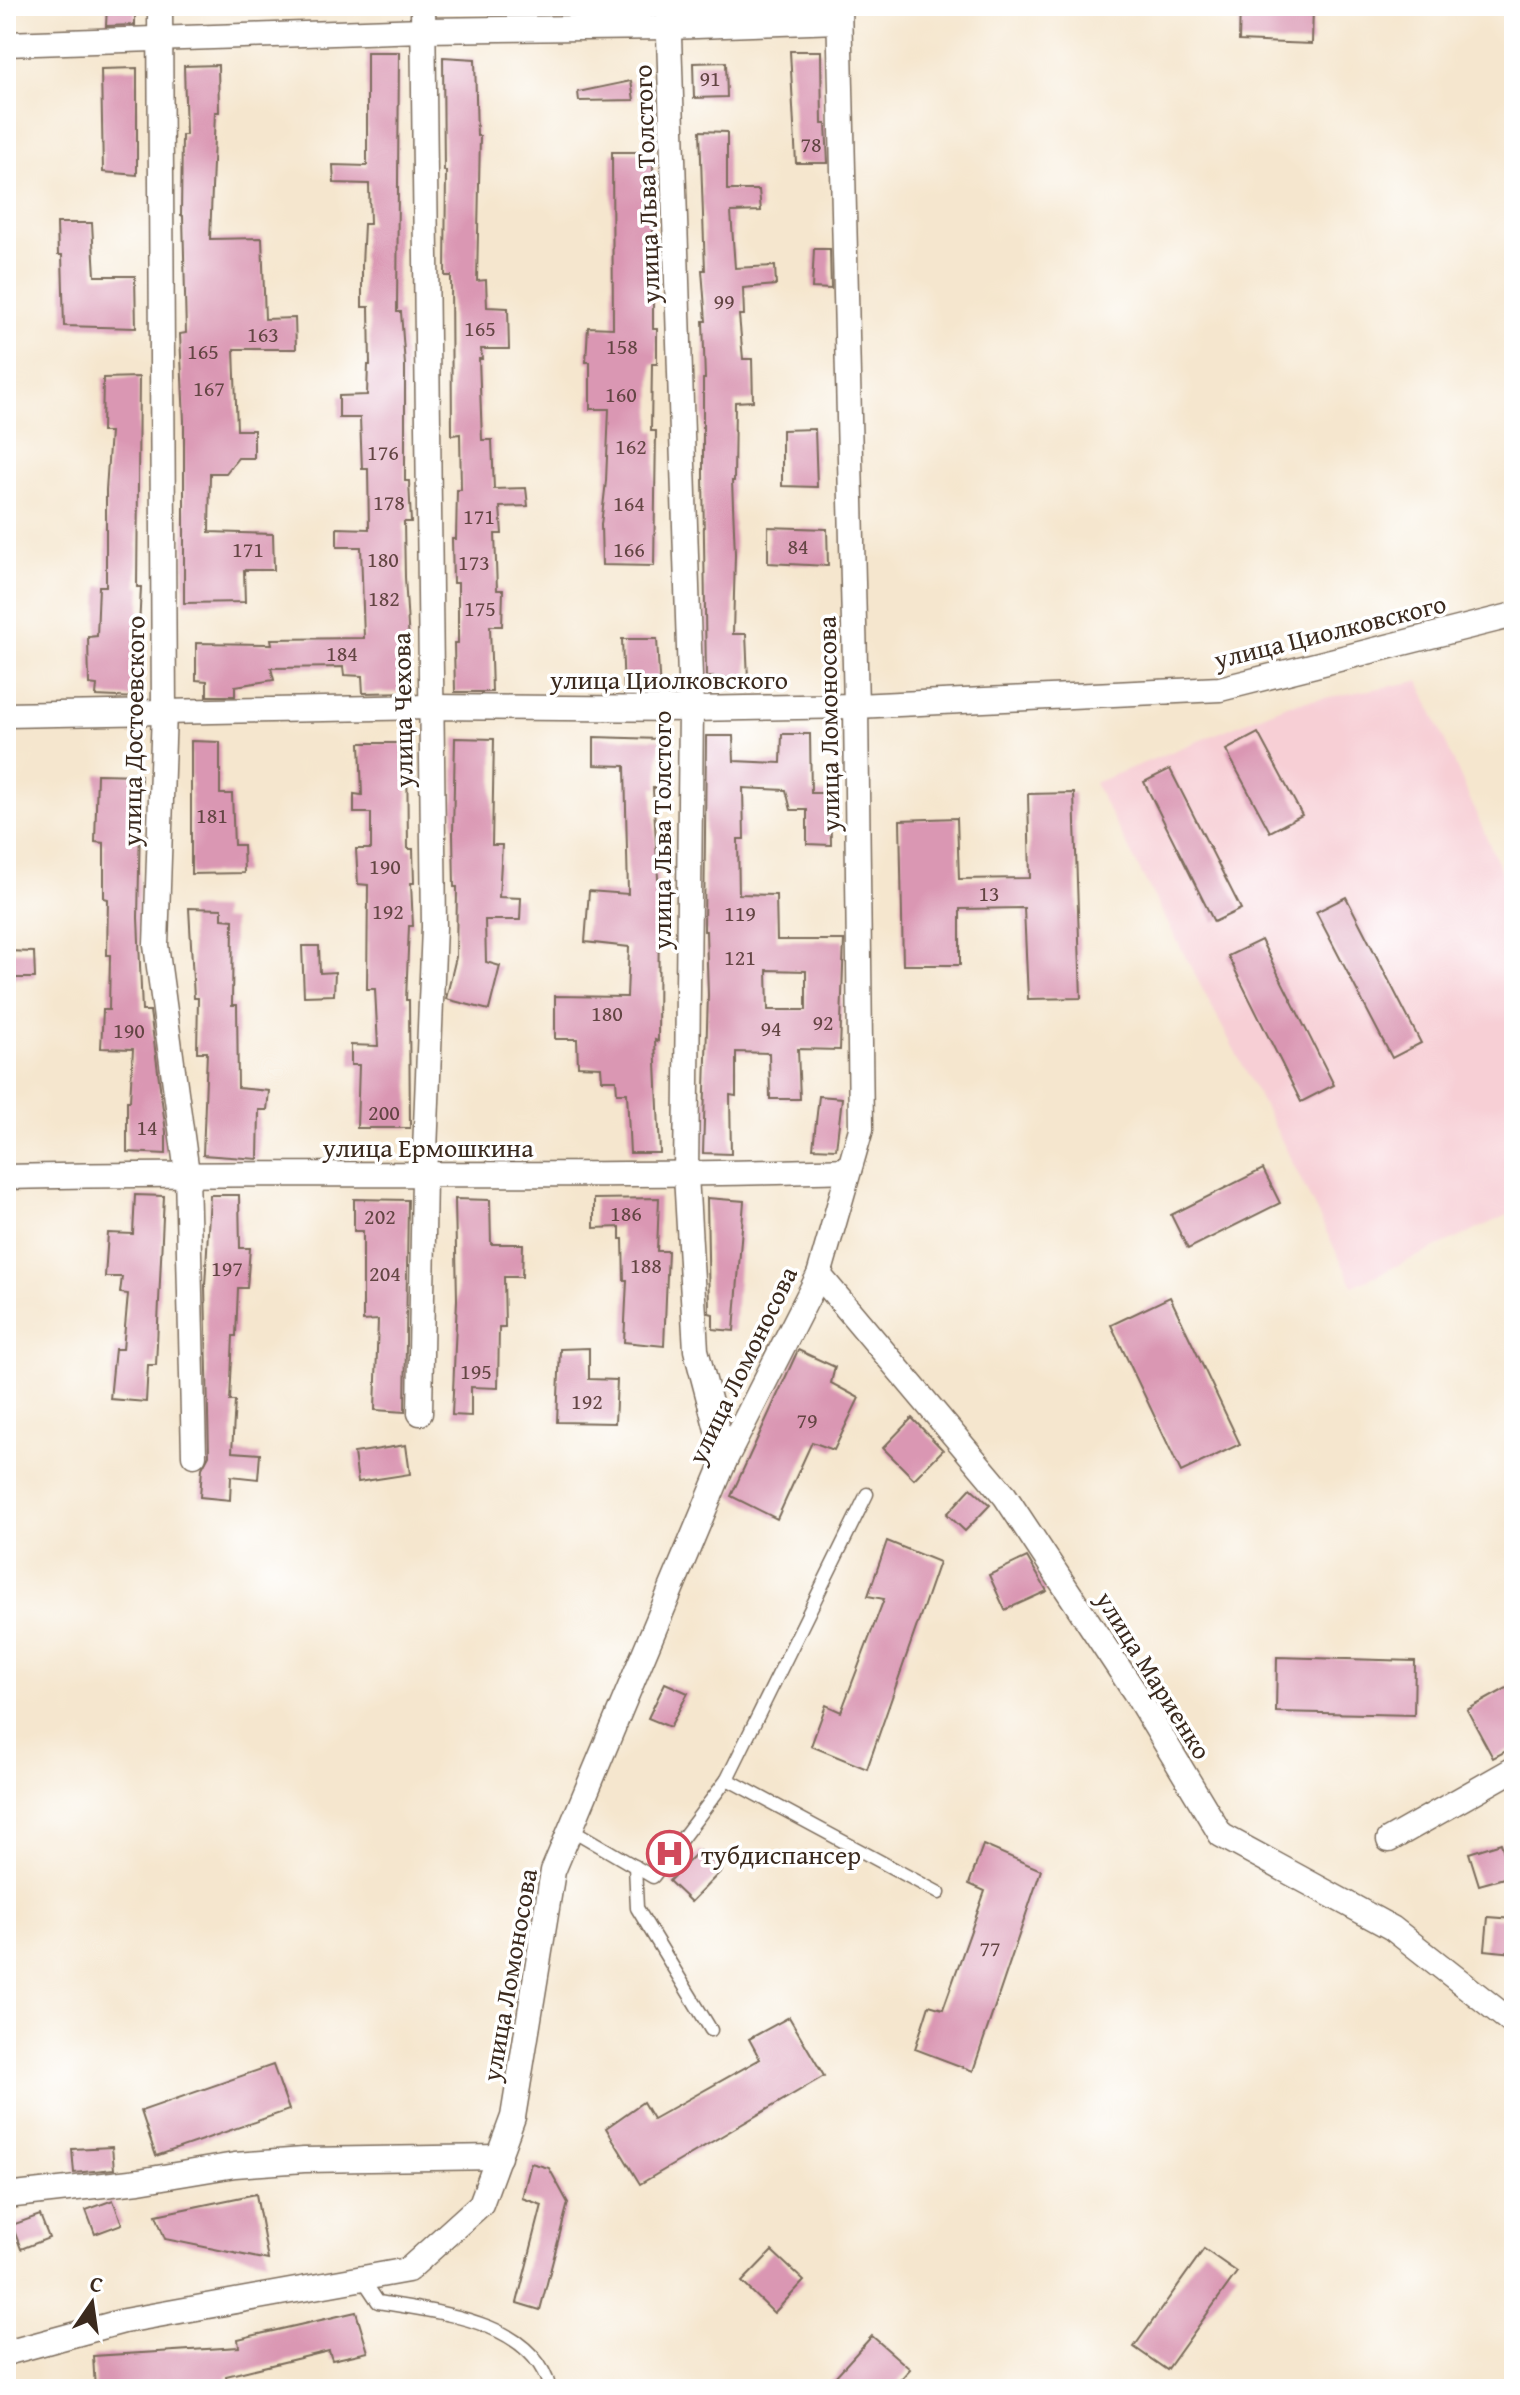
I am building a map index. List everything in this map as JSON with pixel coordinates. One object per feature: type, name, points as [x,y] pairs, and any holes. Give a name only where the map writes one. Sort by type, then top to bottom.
[{"type":"street","name":"улица Достоевского","points":[[160,6],[164,711],[156,945],[187,1173],[194,1455]]},
{"type":"street","points":[[6,44],[160,40],[423,18],[839,14]]},
{"type":"street","name":"улица Ломоносова","points":[[6,2353],[124,2321],[408,2270],[481,2204],[513,2117],[553,1871],[725,1460],[819,1275],[861,1129],[856,706],[839,14]]},
{"type":"street","name":"улица Льва Толстого","points":[[668,17],[691,709],[686,1175],[696,1350],[725,1460]]},
{"type":"street","name":"улица Чехова","points":[[420,1413],[424,1176],[434,927],[423,18]]},
{"type":"street","name":"улица Циолковского","points":[[6,715],[430,707],[691,709],[856,706],[1220,689],[1514,615]]},
{"type":"street","name":"улица Ермошкина","points":[[6,1177],[187,1173],[686,1175],[849,1170]]},
{"type":"street","name":"улица Мариенко","points":[[819,1275],[1005,1496],[1136,1694],[1221,1835],[1392,1928],[1514,2024]]},
{"type":"street","points":[[1389,1840],[1514,1769]]},
{"type":"street","points":[[6,2196],[139,2181],[235,2165],[304,2160],[499,2157]]},
{"type":"lane","points":[[571,1829],[653,1877],[727,1779],[867,1494]]},
{"type":"lane","points":[[727,1779],[939,1893]]},
{"type":"lane","points":[[635,1866],[637,1908],[711,2030]]},
{"type":"lane","points":[[362,2278],[378,2302],[465,2318],[514,2339],[546,2372],[550,2389]]},
{"type":"lane","points":[[538,2389],[546,2372]]},
{"type":"shaded area","points":[[1419,681],[1514,901],[1514,1212],[1353,1286],[1275,1127],[1094,783],[1290,704]]},
{"type":"building","points":[[107,6],[135,6],[135,25],[106,26]]},
{"type":"building","points":[[1240,6],[1313,6],[1312,44],[1239,41]]},
{"type":"building","points":[[790,51],[821,51],[822,124],[826,124],[828,163],[796,163]]},
{"type":"building","points":[[367,52],[399,52],[397,312],[401,312],[405,365],[405,481],[409,481],[411,522],[404,522],[405,577],[412,692],[363,693],[362,676],[344,675],[343,667],[271,668],[274,680],[235,686],[235,696],[207,696],[207,681],[196,680],[196,643],[272,644],[271,639],[364,638],[361,547],[337,547],[337,528],[369,529],[368,469],[362,469],[360,418],[339,418],[339,396],[367,395],[369,307],[362,307],[362,265],[364,224],[370,224],[369,184],[334,183],[333,165],[367,166]]},
{"type":"building","points":[[443,57],[475,59],[477,136],[480,136],[477,281],[486,280],[487,307],[508,308],[509,349],[481,349],[482,359],[479,359],[482,440],[492,440],[494,489],[526,488],[528,506],[500,507],[502,534],[495,534],[497,590],[503,590],[502,626],[490,626],[492,692],[455,692],[458,583],[453,583],[452,539],[456,539],[457,490],[461,490],[460,434],[452,435],[451,276],[445,276]]},
{"type":"building","points":[[726,62],[727,97],[694,98],[693,63]]},
{"type":"building","points":[[218,65],[219,112],[215,112],[210,239],[262,238],[265,319],[295,318],[296,349],[234,349],[237,430],[254,430],[254,458],[238,458],[226,473],[210,473],[209,532],[273,534],[274,570],[244,570],[245,602],[184,603],[184,421],[180,334],[186,333],[181,215],[182,135],[186,135],[184,66]]},
{"type":"building","points":[[137,68],[137,175],[103,172],[101,69]]},
{"type":"building","points":[[631,81],[634,100],[579,101],[578,92]]},
{"type":"building","points":[[700,131],[727,132],[727,190],[759,190],[761,211],[731,212],[735,268],[775,266],[776,285],[743,288],[744,315],[739,315],[743,359],[752,359],[753,401],[735,402],[733,634],[746,634],[748,679],[706,677],[703,321],[706,321]]},
{"type":"building","points":[[612,152],[653,152],[653,329],[657,329],[657,364],[652,364],[651,431],[656,431],[654,566],[602,565],[601,525],[609,409],[590,409],[590,362],[586,362],[588,327],[613,328]]},
{"type":"building","points":[[57,223],[92,223],[95,276],[135,276],[136,328],[64,326],[62,255],[58,255]]},
{"type":"building","points":[[814,249],[830,249],[831,289],[812,288]]},
{"type":"building","points":[[139,377],[137,587],[141,587],[139,629],[136,629],[140,669],[138,698],[96,696],[97,685],[89,684],[88,637],[97,636],[99,586],[106,586],[106,490],[110,432],[102,432],[103,378]]},
{"type":"building","points":[[815,429],[817,487],[782,486],[782,430]]},
{"type":"building","points":[[768,527],[827,529],[828,566],[768,563]]},
{"type":"building","points":[[622,639],[657,639],[660,694],[624,693]]},
{"type":"building","points":[[1258,733],[1302,815],[1270,832],[1226,750]]},
{"type":"building","points":[[782,734],[810,734],[811,793],[830,793],[831,845],[807,844],[807,810],[791,810],[786,790],[743,788],[744,839],[738,839],[739,894],[776,895],[777,940],[844,940],[840,1050],[798,1049],[800,1099],[770,1099],[769,1053],[736,1052],[736,1096],[730,1095],[731,1154],[703,1153],[708,995],[704,931],[706,736],[733,736],[734,761],[781,763]],"holes":[[[767,970],[806,971],[806,1010],[768,1010]]]},
{"type":"building","points":[[594,737],[660,739],[658,788],[653,788],[659,896],[658,1041],[655,1040],[660,1153],[630,1153],[627,1093],[617,1093],[616,1080],[602,1080],[601,1067],[578,1066],[577,1039],[555,1039],[555,996],[627,997],[629,947],[585,942],[589,891],[628,894],[625,766],[594,765]]},
{"type":"building","points":[[455,738],[494,739],[492,845],[502,845],[499,897],[521,898],[520,920],[485,920],[486,962],[500,966],[489,1010],[446,999],[456,957],[457,887],[454,887],[453,834]]},
{"type":"building","points":[[191,741],[220,742],[220,794],[232,794],[234,845],[243,845],[244,873],[191,874]]},
{"type":"building","points":[[360,743],[407,743],[408,849],[413,849],[414,883],[411,883],[413,926],[409,926],[406,1000],[409,1000],[410,1128],[357,1128],[359,1065],[351,1065],[351,1045],[378,1046],[375,989],[367,989],[368,885],[358,884],[356,849],[371,849],[371,813],[354,813],[354,794],[362,795]]},
{"type":"building","points":[[1170,769],[1241,909],[1214,922],[1144,782]]},
{"type":"building","points":[[97,774],[141,775],[138,918],[142,1011],[150,1011],[166,1132],[166,1154],[127,1152],[127,1101],[130,1101],[133,1049],[101,1048],[103,1010],[109,1010],[110,955],[107,955],[108,899],[104,898],[104,843],[95,842]]},
{"type":"building","points":[[1074,793],[1081,998],[1028,999],[1024,908],[960,909],[960,965],[903,965],[900,820],[957,818],[959,879],[1030,878],[1028,794]]},
{"type":"building","points":[[1346,897],[1421,1043],[1392,1058],[1316,912]]},
{"type":"building","points":[[189,908],[222,909],[222,919],[233,920],[232,1005],[237,1005],[238,1088],[269,1091],[267,1110],[259,1110],[258,1159],[203,1155],[207,1052],[197,1052],[198,998],[194,998]]},
{"type":"building","points":[[1261,940],[1334,1085],[1301,1102],[1228,956]]},
{"type":"building","points":[[302,946],[319,946],[320,973],[335,972],[334,995],[304,996]]},
{"type":"building","points":[[6,951],[34,952],[35,978],[6,978]]},
{"type":"building","points":[[819,1096],[842,1098],[836,1149],[813,1148]]},
{"type":"building","points":[[1263,1169],[1280,1203],[1188,1249],[1171,1215]]},
{"type":"building","points":[[135,1195],[164,1196],[156,1365],[148,1365],[146,1402],[110,1399],[115,1349],[123,1349],[128,1294],[120,1293],[122,1277],[105,1277],[108,1233],[133,1234]]},
{"type":"building","points":[[210,1195],[239,1195],[240,1248],[250,1248],[247,1288],[238,1288],[236,1336],[233,1336],[230,1401],[235,1401],[232,1452],[260,1454],[258,1479],[231,1476],[230,1500],[200,1497],[202,1468],[209,1455],[205,1286]]},
{"type":"building","points":[[659,1198],[657,1251],[668,1251],[664,1346],[624,1342],[627,1280],[624,1280],[623,1239],[620,1239],[620,1227],[594,1228],[594,1199]]},
{"type":"building","points":[[707,1198],[744,1201],[734,1331],[713,1329],[713,1314],[709,1313]]},
{"type":"building","points":[[354,1199],[408,1200],[405,1412],[375,1410],[378,1320],[363,1321],[363,1231],[354,1231]]},
{"type":"building","points":[[455,1199],[490,1200],[491,1244],[523,1244],[522,1277],[504,1277],[505,1327],[499,1327],[498,1388],[471,1387],[471,1416],[452,1415],[457,1300]]},
{"type":"building","points":[[1170,1297],[1240,1444],[1181,1472],[1111,1325]]},
{"type":"building","points":[[589,1348],[589,1379],[617,1380],[615,1423],[557,1422],[560,1349]]},
{"type":"building","points":[[798,1350],[835,1367],[831,1383],[859,1398],[834,1450],[812,1442],[777,1519],[731,1496]]},
{"type":"building","points":[[912,1418],[943,1450],[914,1479],[883,1448]]},
{"type":"building","points":[[406,1445],[410,1474],[358,1482],[354,1453]]},
{"type":"building","points":[[971,1488],[990,1505],[965,1531],[947,1514]]},
{"type":"building","points":[[887,1541],[939,1562],[867,1769],[811,1746],[826,1705],[841,1712],[884,1599],[868,1596]]},
{"type":"building","points":[[1027,1557],[1047,1591],[1005,1610],[989,1575]]},
{"type":"building","points":[[1277,1657],[1415,1661],[1414,1715],[1276,1712]]},
{"type":"building","points":[[665,1683],[688,1693],[670,1727],[648,1718]]},
{"type":"building","points":[[1514,1684],[1514,1747],[1493,1758],[1467,1710]]},
{"type":"building","points":[[1501,1843],[1511,1876],[1479,1885],[1469,1853]]},
{"type":"building","points":[[983,1845],[1041,1870],[973,2071],[915,2049],[929,2005],[943,2009],[985,1891],[969,1884]]},
{"type":"building","points":[[700,1850],[722,1870],[691,1902],[669,1881]]},
{"type":"building","points":[[1488,1917],[1514,1919],[1514,1953],[1485,1950]]},
{"type":"building","points":[[789,2017],[824,2076],[640,2184],[606,2128],[643,2102],[653,2119],[760,2059],[749,2039]]},
{"type":"building","points":[[273,2065],[289,2110],[156,2156],[141,2111]]},
{"type":"building","points":[[112,2147],[114,2169],[74,2173],[72,2149]]},
{"type":"building","points":[[531,2163],[549,2168],[568,2203],[540,2310],[517,2303],[542,2205],[522,2198]]},
{"type":"building","points":[[256,2194],[268,2260],[165,2239],[156,2215]]},
{"type":"building","points":[[113,2200],[122,2224],[95,2234],[86,2210]]},
{"type":"building","points":[[40,2215],[49,2238],[21,2249],[12,2225]]},
{"type":"building","points":[[1204,2249],[1237,2272],[1167,2370],[1134,2347]]},
{"type":"building","points":[[772,2251],[804,2281],[774,2313],[742,2282]]},
{"type":"building","points":[[356,2312],[368,2352],[332,2360],[329,2351],[226,2376],[227,2388],[95,2389],[93,2356],[239,2347],[238,2339]]},
{"type":"building","points":[[872,2336],[910,2369],[892,2389],[824,2389]]},
{"type":"place","name":"тубдиспансер","points":[[670,1854]]}]
